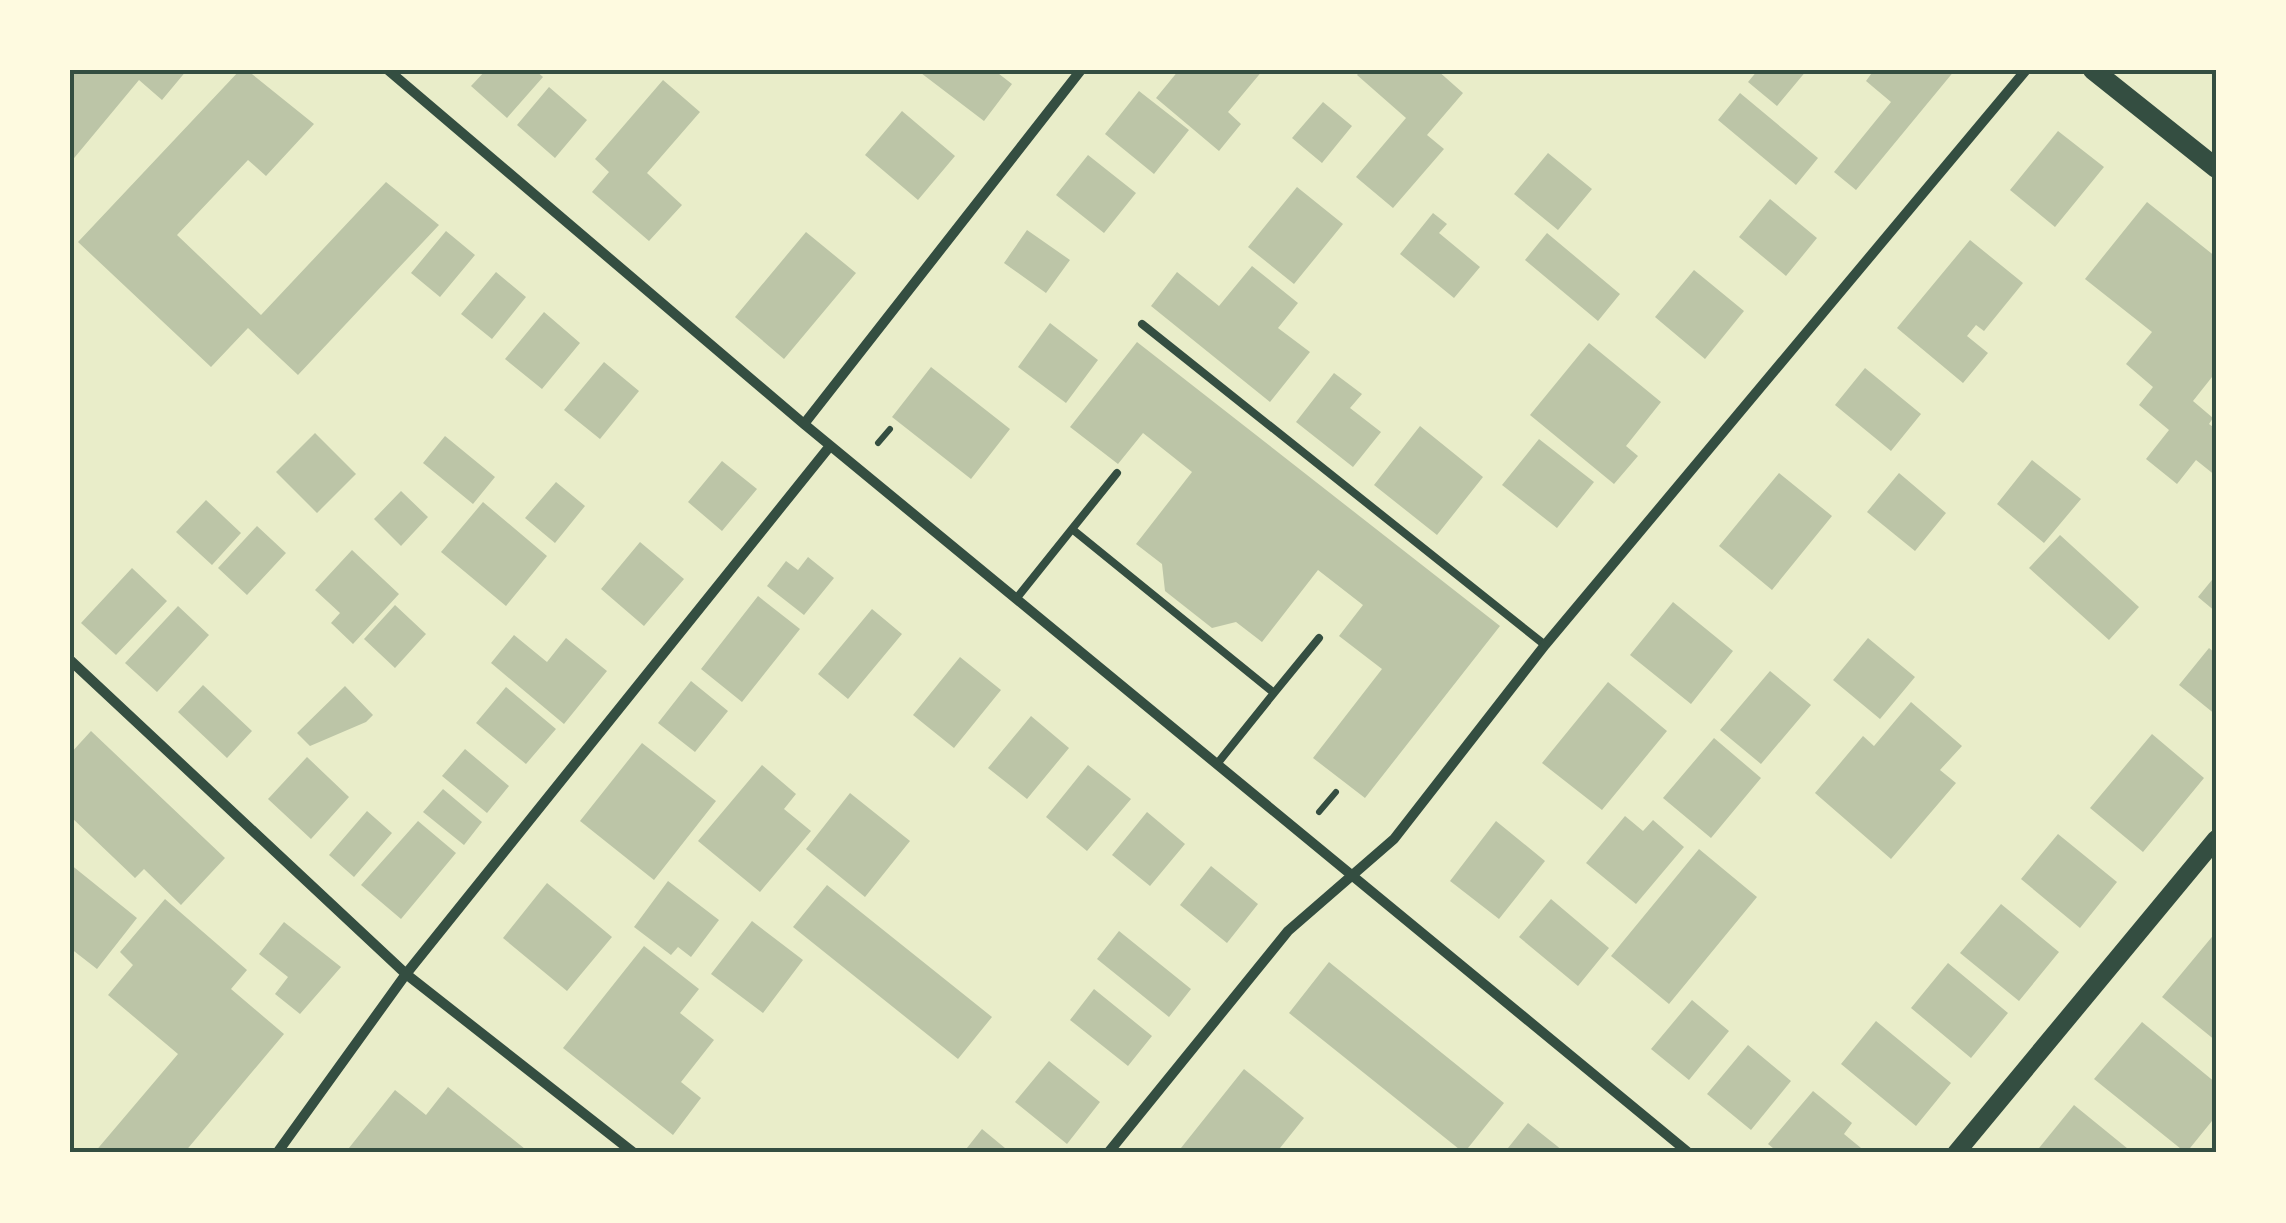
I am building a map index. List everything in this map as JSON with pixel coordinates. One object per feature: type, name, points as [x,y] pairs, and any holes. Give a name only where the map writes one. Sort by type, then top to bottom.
[{"type":"main road","points":[[2094,70],[2216,168]]},
{"type":"street","points":[[388,70],[830,446],[1689,1153]]},
{"type":"street","points":[[804,424],[1081,70]]},
{"type":"street","points":[[1108,1153],[1288,931],[1394,839],[1545,645],[2026,70]]},
{"type":"street","points":[[277,1153],[406,974],[830,446]]},
{"type":"street","points":[[70,660],[406,974],[634,1153]]},
{"type":"street","points":[[1956,1153],[2216,839]]},
{"type":"lane","points":[[1142,324],[1545,645]]},
{"type":"lane","points":[[1016,598],[1116,473]]},
{"type":"lane","points":[[1072,529],[1274,693]]},
{"type":"lane","points":[[1217,764],[1319,638]]},
{"type":"path","points":[[878,444],[890,429]]},
{"type":"path","points":[[1319,812],[1336,792]]},
{"type":"building","points":[[70,70],[187,70],[162,100],[139,80],[70,163]]},
{"type":"building","points":[[240,70],[247,70],[314,124],[266,176],[248,160],[177,235],[261,315],[386,182],[439,225],[298,375],[248,328],[211,367],[78,242]]},
{"type":"building","points":[[486,70],[535,70],[543,77],[507,118],[471,86]]},
{"type":"building","points":[[917,70],[994,70],[1012,84],[984,121]]},
{"type":"building","points":[[1179,70],[1263,70],[1228,112],[1241,124],[1219,151],[1156,98]]},
{"type":"building","points":[[1361,70],[1437,70],[1463,93],[1427,135],[1444,149],[1393,208],[1356,177],[1406,118],[1357,75]]},
{"type":"building","points":[[1758,70],[1807,70],[1777,106],[1748,82]]},
{"type":"building","points":[[1874,70],[1955,70],[1856,190],[1834,172],[1891,102],[1866,81]]},
{"type":"building","points":[[663,80],[700,112],[647,173],[682,205],[649,241],[592,192],[609,172],[595,159]]},
{"type":"building","points":[[549,87],[587,120],[555,158],[517,125]]},
{"type":"building","points":[[1139,91],[1189,130],[1154,174],[1105,134]]},
{"type":"building","points":[[1740,93],[1818,158],[1796,185],[1718,120]]},
{"type":"building","points":[[1323,102],[1352,126],[1322,163],[1292,138]]},
{"type":"building","points":[[902,111],[955,156],[918,200],[865,155]]},
{"type":"building","points":[[2058,131],[2104,167],[2055,227],[2010,190]]},
{"type":"building","points":[[1548,153],[1592,189],[1558,230],[1514,194]]},
{"type":"building","points":[[1088,155],[1136,193],[1104,233],[1056,195]]},
{"type":"building","points":[[1297,187],[1343,224],[1294,284],[1248,247]]},
{"type":"building","points":[[1770,199],[1817,238],[1786,276],[1739,237]]},
{"type":"building","points":[[2147,202],[2216,257],[2216,372],[2193,401],[2213,418],[2209,424],[2216,429],[2216,476],[2196,460],[2177,484],[2146,459],[2169,430],[2139,405],[2153,387],[2126,364],[2152,332],[2085,279]]},
{"type":"building","points":[[1433,213],[1447,224],[1439,233],[1480,267],[1454,298],[1400,254]]},
{"type":"building","points":[[1027,230],[1070,260],[1046,293],[1004,263]]},
{"type":"building","points":[[446,231],[475,255],[440,297],[411,273]]},
{"type":"building","points":[[806,232],[856,273],[784,359],[735,317]]},
{"type":"building","points":[[1547,233],[1620,294],[1598,321],[1525,260]]},
{"type":"building","points":[[1970,240],[2023,283],[1984,331],[1976,325],[1967,336],[1988,353],[1963,383],[1897,328]]},
{"type":"building","points":[[1252,266],[1298,303],[1278,328],[1310,352],[1270,402],[1151,306],[1177,272],[1219,306]]},
{"type":"building","points":[[1694,270],[1744,311],[1705,359],[1655,317]]},
{"type":"building","points":[[496,272],[526,297],[492,339],[461,314]]},
{"type":"building","points":[[544,312],[580,343],[542,389],[505,359]]},
{"type":"building","points":[[1050,323],[1098,360],[1066,403],[1018,367]]},
{"type":"building","points":[[1137,342],[1500,626],[1365,798],[1313,758],[1382,669],[1339,636],[1363,605],[1318,570],[1262,642],[1236,622],[1212,628],[1165,591],[1162,564],[1136,544],[1192,472],[1143,433],[1118,464],[1070,427]]},
{"type":"building","points":[[1589,343],[1661,402],[1626,446],[1638,456],[1614,484],[1530,415]]},
{"type":"building","points":[[604,362],[639,391],[600,439],[564,410]]},
{"type":"building","points":[[931,367],[1010,429],[971,479],[892,417]]},
{"type":"building","points":[[1865,368],[1921,414],[1891,451],[1835,405]]},
{"type":"building","points":[[1334,373],[1362,394],[1350,408],[1381,432],[1353,467],[1296,422]]},
{"type":"building","points":[[1420,426],[1483,477],[1437,535],[1374,485]]},
{"type":"building","points":[[315,433],[356,474],[317,513],[276,472]]},
{"type":"building","points":[[445,436],[495,477],[473,504],[423,463]]},
{"type":"building","points":[[1539,439],[1594,482],[1557,528],[1502,485]]},
{"type":"building","points":[[2032,460],[2081,499],[2044,543],[1997,504]]},
{"type":"building","points":[[722,461],[757,489],[722,531],[688,502]]},
{"type":"building","points":[[1779,473],[1832,516],[1772,590],[1719,546]]},
{"type":"building","points":[[1899,473],[1946,513],[1915,551],[1867,512]]},
{"type":"building","points":[[556,482],[585,506],[555,543],[525,518]]},
{"type":"building","points":[[401,491],[428,517],[401,546],[374,519]]},
{"type":"building","points":[[206,500],[241,533],[212,565],[176,532]]},
{"type":"building","points":[[483,502],[547,556],[506,606],[441,552]]},
{"type":"building","points":[[257,526],[286,553],[247,595],[218,568]]},
{"type":"building","points":[[2060,535],[2139,607],[2109,640],[2029,568]]},
{"type":"building","points":[[640,542],[684,579],[644,626],[601,589]]},
{"type":"building","points":[[352,550],[399,594],[353,644],[331,623],[340,613],[315,590]]},
{"type":"building","points":[[808,557],[834,578],[804,615],[767,586],[786,561],[798,570]]},
{"type":"building","points":[[132,568],[167,601],[116,655],[81,623]]},
{"type":"building","points":[[2216,575],[2216,612],[2198,597]]},
{"type":"building","points":[[758,596],[800,629],[742,702],[701,669]]},
{"type":"building","points":[[1673,602],[1733,651],[1691,704],[1630,655]]},
{"type":"building","points":[[395,605],[426,634],[395,668],[364,639]]},
{"type":"building","points":[[178,606],[209,635],[157,692],[125,663]]},
{"type":"building","points":[[872,609],[902,634],[848,699],[818,674]]},
{"type":"building","points":[[514,635],[547,662],[566,638],[607,671],[564,724],[491,663]]},
{"type":"building","points":[[1868,638],[1915,677],[1880,719],[1833,680]]},
{"type":"building","points":[[2209,648],[2216,654],[2216,715],[2179,685]]},
{"type":"building","points":[[960,657],[1001,690],[954,748],[913,715]]},
{"type":"building","points":[[1770,671],[1811,705],[1761,764],[1720,730]]},
{"type":"building","points":[[691,681],[728,711],[695,752],[658,723]]},
{"type":"building","points":[[1608,682],[1667,731],[1602,810],[1542,763]]},
{"type":"building","points":[[203,685],[252,731],[227,758],[178,712]]},
{"type":"building","points":[[345,686],[373,715],[366,722],[310,746],[297,733]]},
{"type":"building","points":[[506,687],[556,729],[526,764],[476,723]]},
{"type":"building","points":[[1911,702],[1962,746],[1940,770],[1956,783],[1891,859],[1815,793],[1863,736],[1874,746]]},
{"type":"building","points":[[1031,716],[1069,748],[1027,799],[988,768]]},
{"type":"building","points":[[91,731],[225,858],[181,905],[144,869],[135,878],[70,816],[70,754]]},
{"type":"building","points":[[2152,734],[2204,778],[2143,852],[2090,808]]},
{"type":"building","points":[[1714,738],[1761,778],[1711,838],[1663,798]]},
{"type":"building","points":[[642,743],[716,801],[654,880],[580,821]]},
{"type":"building","points":[[465,749],[509,786],[487,813],[442,776]]},
{"type":"building","points":[[307,757],[349,797],[311,839],[268,799]]},
{"type":"building","points":[[762,765],[796,794],[784,809],[811,831],[760,892],[698,841]]},
{"type":"building","points":[[1088,765],[1131,799],[1087,851],[1046,817]]},
{"type":"building","points":[[443,789],[482,822],[464,845],[423,812]]},
{"type":"building","points":[[850,793],[910,841],[865,897],[806,849]]},
{"type":"building","points":[[367,811],[392,833],[354,877],[329,855]]},
{"type":"building","points":[[1147,812],[1185,844],[1150,886],[1112,855]]},
{"type":"building","points":[[1625,816],[1643,831],[1653,820],[1684,847],[1636,904],[1586,863]]},
{"type":"building","points":[[418,821],[456,853],[401,919],[361,885]]},
{"type":"building","points":[[1496,821],[1545,861],[1499,919],[1450,881]]},
{"type":"building","points":[[2058,834],[2117,882],[2080,928],[2021,879]]},
{"type":"building","points":[[1699,849],[1757,897],[1669,1004],[1611,956]]},
{"type":"building","points":[[70,864],[137,918],[97,969],[70,948]]},
{"type":"building","points":[[1211,866],[1258,904],[1227,943],[1180,905]]},
{"type":"building","points":[[668,881],[719,920],[691,957],[678,947],[671,955],[634,927]]},
{"type":"building","points":[[547,883],[612,937],[567,991],[503,938]]},
{"type":"building","points":[[827,885],[992,1017],[958,1059],[793,927]]},
{"type":"building","points":[[165,899],[247,970],[231,989],[284,1034],[184,1153],[94,1153],[178,1054],[108,995],[133,965],[120,952]]},
{"type":"building","points":[[1551,899],[1609,948],[1578,986],[1519,937]]},
{"type":"building","points":[[2001,904],[2059,952],[2019,1001],[1960,953]]},
{"type":"building","points":[[752,921],[803,960],[763,1013],[711,974]]},
{"type":"building","points":[[284,922],[341,967],[300,1014],[275,994],[288,977],[259,954]]},
{"type":"building","points":[[1119,931],[1191,989],[1169,1017],[1097,959]]},
{"type":"building","points":[[2216,932],[2216,1041],[2162,997]]},
{"type":"building","points":[[644,946],[699,989],[680,1013],[714,1040],[681,1082],[701,1098],[673,1135],[563,1048]]},
{"type":"building","points":[[1329,962],[1504,1103],[1464,1153],[1289,1013]]},
{"type":"building","points":[[1948,963],[2008,1013],[1971,1058],[1911,1008]]},
{"type":"building","points":[[1094,989],[1152,1036],[1128,1066],[1070,1020]]},
{"type":"building","points":[[1692,1000],[1729,1031],[1689,1080],[1651,1049]]},
{"type":"building","points":[[1876,1021],[1951,1083],[1916,1126],[1841,1064]]},
{"type":"building","points":[[2142,1022],[2216,1083],[2216,1116],[2186,1153],[2094,1079]]},
{"type":"building","points":[[1748,1045],[1791,1081],[1751,1130],[1707,1094]]},
{"type":"building","points":[[1049,1061],[1100,1102],[1067,1144],[1015,1102]]},
{"type":"building","points":[[1244,1069],[1304,1118],[1276,1153],[1177,1153]]},
{"type":"building","points":[[448,1087],[530,1153],[345,1153],[395,1090],[426,1115]]},
{"type":"building","points":[[1813,1091],[1852,1123],[1844,1134],[1867,1153],[1779,1153],[1768,1144]]},
{"type":"building","points":[[2074,1105],[2133,1153],[2035,1153]]},
{"type":"building","points":[[1528,1123],[1557,1146],[1565,1153],[1504,1153]]},
{"type":"building","points":[[982,1129],[1011,1153],[963,1153]]}]
